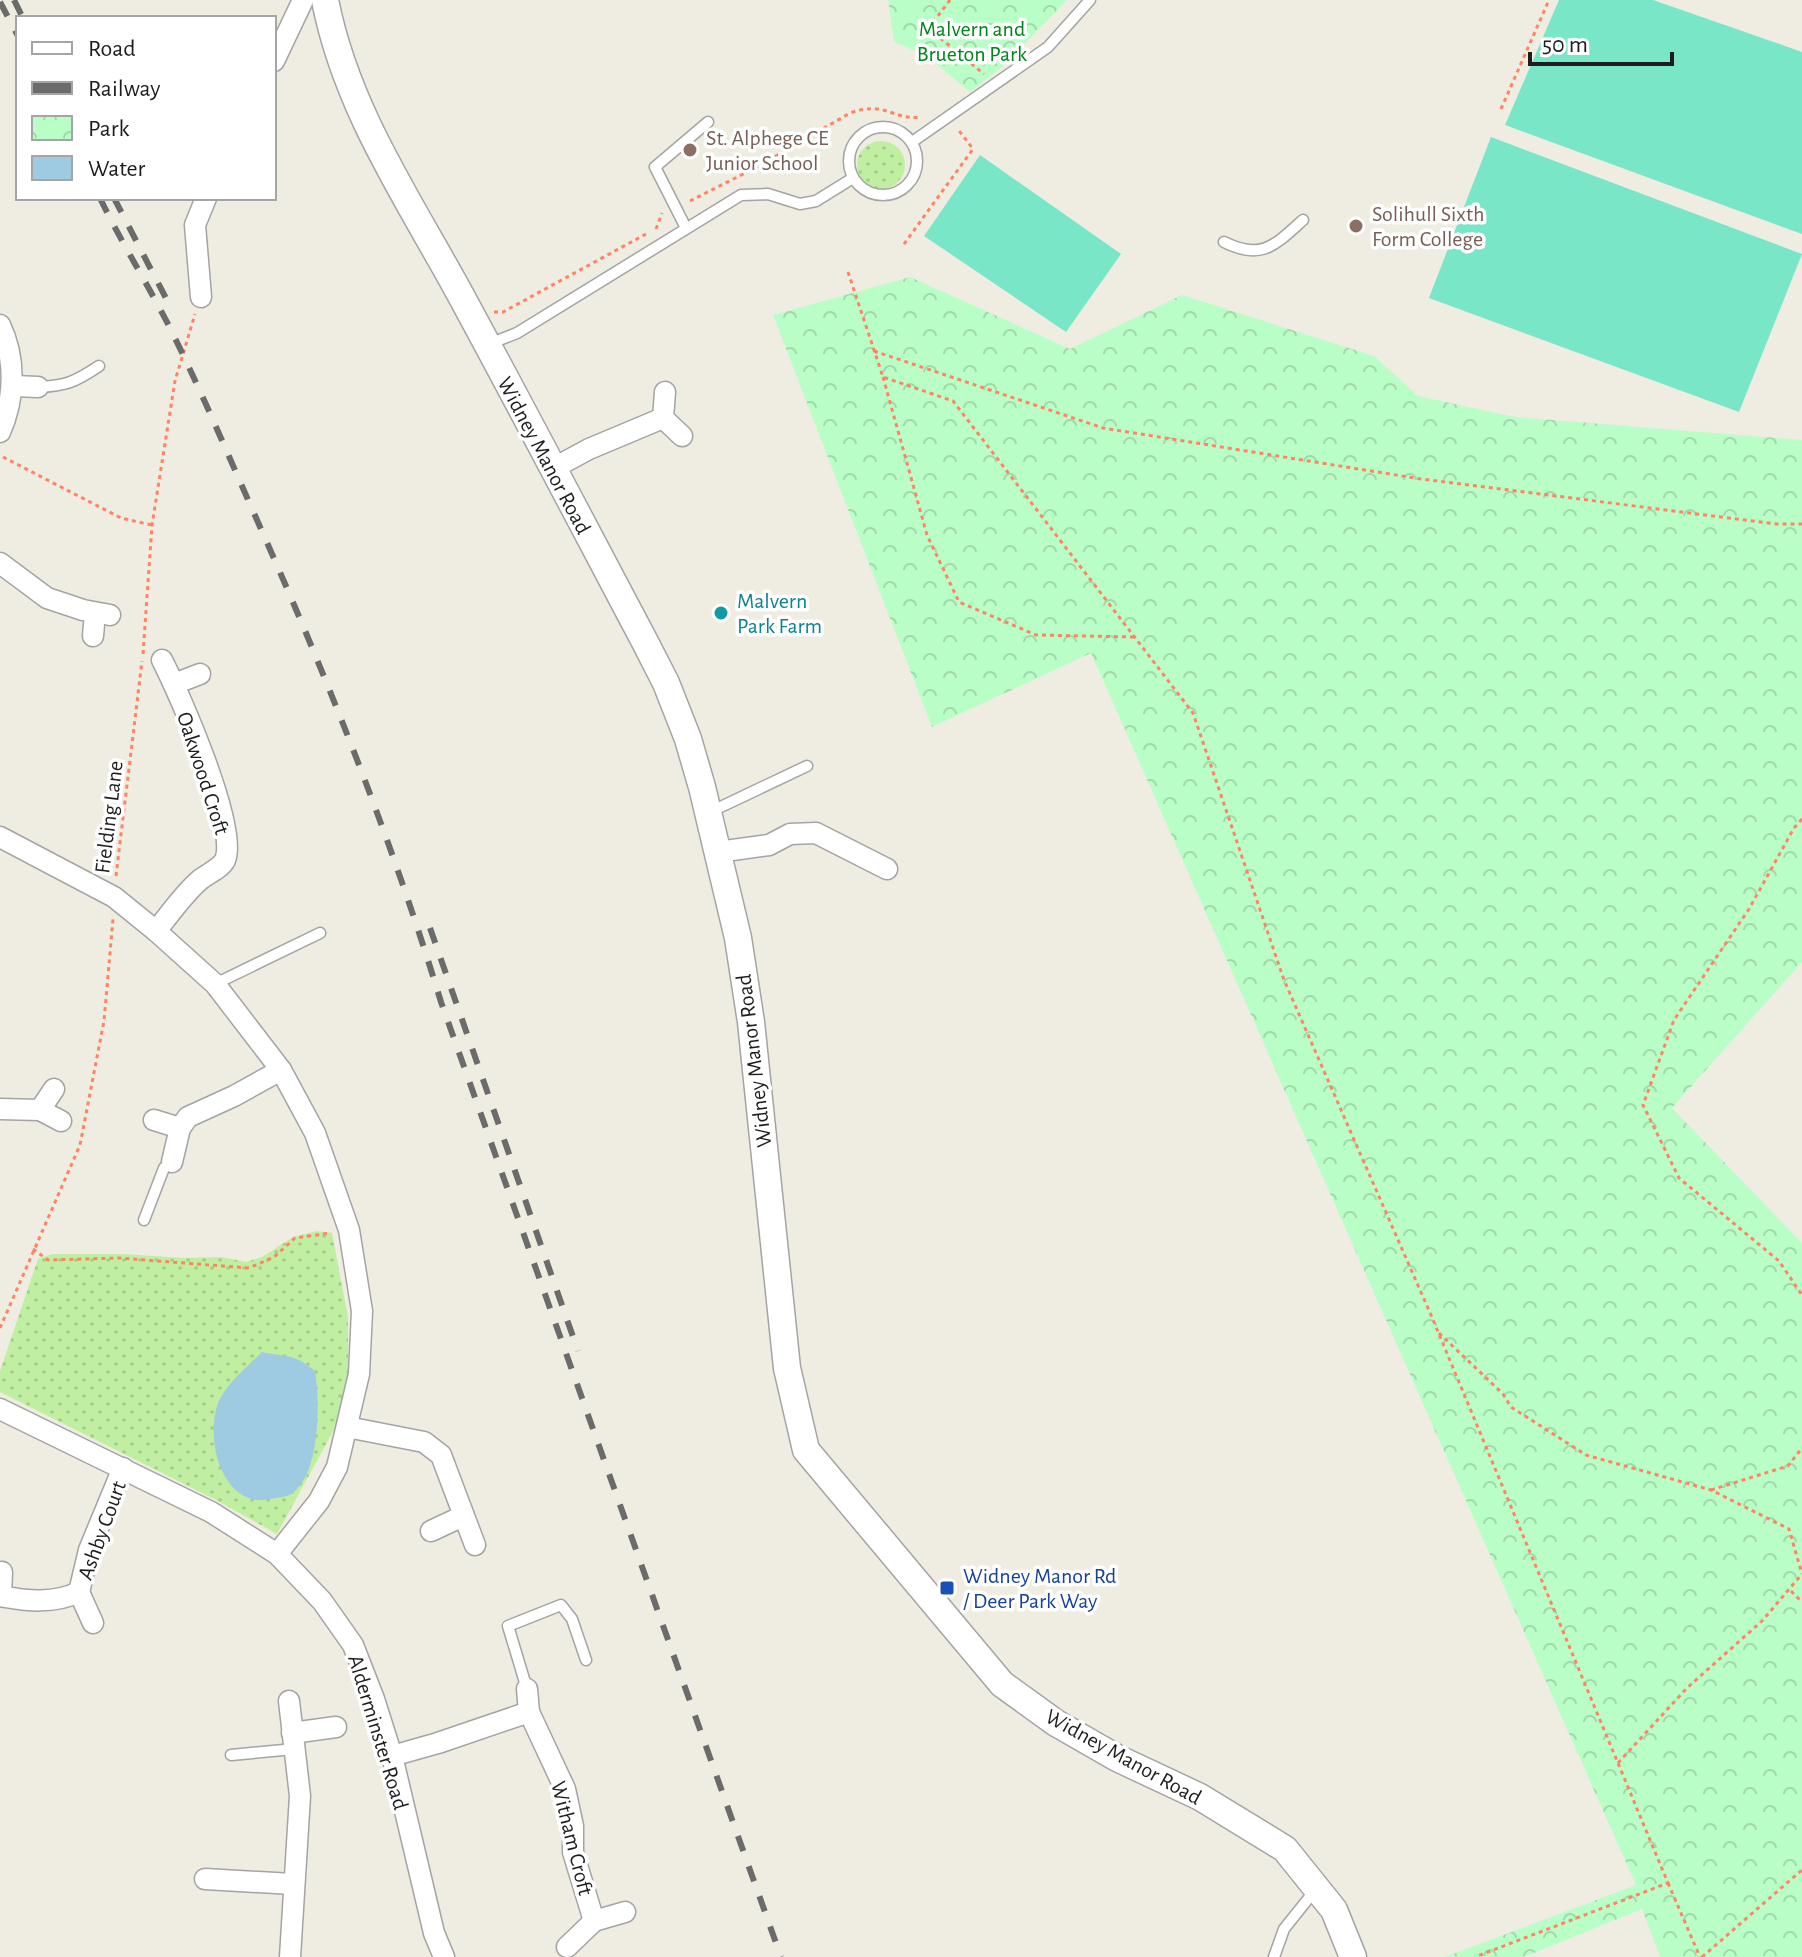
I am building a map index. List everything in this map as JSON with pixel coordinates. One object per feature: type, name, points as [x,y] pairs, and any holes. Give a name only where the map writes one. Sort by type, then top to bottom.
[{"type":"street","points":[[276,57],[303,0]]},
{"type":"street","name":"Widney Manor Road","points":[[325,0],[339,54],[370,136],[487,345],[666,683],[688,739],[738,938],[751,1022],[787,1368],[806,1450],[1002,1684],[1056,1723],[1117,1758],[1200,1797],[1285,1849],[1334,1910],[1353,1957]]},
{"type":"street","points":[[201,297],[195,225],[205,200]]},
{"type":"street","points":[[0,325],[7,341],[13,386],[0,432]]},
{"type":"street","points":[[13,386],[38,387]]},
{"type":"street","points":[[663,418],[665,392]]},
{"type":"street","points":[[552,469],[589,449],[663,418]]},
{"type":"street","points":[[663,418],[682,436]]},
{"type":"street","points":[[0,563],[47,598],[103,614],[93,636]]},
{"type":"street","name":"Oakwood Croft","points":[[156,931],[199,881],[224,861],[228,846],[227,830],[202,756],[162,660]]},
{"type":"street","name":"Oakwood Croft","points":[[174,684],[200,674]]},
{"type":"street","points":[[718,852],[769,845],[790,834],[816,833],[887,869]]},
{"type":"street","points":[[0,837],[114,897],[215,984],[281,1070],[315,1133],[349,1230],[362,1311],[359,1374],[337,1467],[325,1490],[277,1554]]},
{"type":"street","points":[[172,1162],[180,1128],[188,1117],[281,1070]]},
{"type":"street","points":[[40,1110],[54,1089]]},
{"type":"street","points":[[0,1109],[40,1110],[61,1121]]},
{"type":"street","points":[[154,1120],[180,1128]]},
{"type":"street","name":"Alderminster Road","points":[[0,1409],[211,1512],[277,1554],[322,1601],[353,1645],[374,1699],[392,1756],[434,1933],[444,1957]]},
{"type":"street","points":[[347,1427],[424,1442],[441,1455],[475,1545]]},
{"type":"street","name":"Ashby Court","points":[[93,1623],[79,1592],[89,1550],[123,1468]]},
{"type":"street","points":[[431,1531],[463,1516]]},
{"type":"street","name":"Ashby Court","points":[[2,1572],[0,1596],[62,1600],[79,1592]]},
{"type":"street","name":"Witham Croft","points":[[527,1689],[529,1712],[565,1789],[573,1826],[573,1852],[594,1921]]},
{"type":"street","points":[[289,1701],[300,1796],[290,1957]]},
{"type":"street","points":[[392,1756],[529,1712]]},
{"type":"street","points":[[293,1741],[336,1727]]},
{"type":"street","points":[[205,1879],[293,1884]]},
{"type":"street","name":"Witham Croft","points":[[562,1952],[594,1921],[625,1912]]},
{"type":"lane","points":[[912,142],[1048,47],[1090,0]]},
{"type":"lane","points":[[686,228],[655,167],[708,122]]},
{"type":"lane","points":[[893,128],[912,142],[916,151],[916,171],[905,188],[886,196],[876,195],[867,192],[853,178],[849,167],[853,144],[870,129],[893,128]]},
{"type":"lane","points":[[487,345],[517,333],[741,195],[768,194],[800,204],[816,201],[853,178]]},
{"type":"lane","points":[[1224,242],[1240,250],[1262,251],[1303,220]]},
{"type":"lane","points":[[38,387],[64,386],[99,366]]},
{"type":"lane","points":[[709,813],[807,766]]},
{"type":"lane","points":[[215,984],[320,933]]},
{"type":"lane","points":[[144,1220],[164,1168],[172,1162]]},
{"type":"lane","points":[[527,1689],[508,1626],[561,1605],[572,1619],[586,1660]]},
{"type":"lane","points":[[231,1755],[293,1741]]},
{"type":"lane","points":[[1274,1957],[1284,1929],[1316,1889]]},
{"type":"path","points":[[950,0],[931,25],[934,33],[996,84]]},
{"type":"path","points":[[1501,109],[1549,0]]},
{"type":"path","points":[[683,199],[689,202],[864,108],[883,108],[917,118],[926,115]]},
{"type":"path","points":[[904,244],[973,149],[952,121]]},
{"type":"path","points":[[492,312],[503,312],[657,229],[663,210]]},
{"type":"path","points":[[848,272],[883,377],[927,535],[959,602],[1036,635],[1134,637]]},
{"type":"path","name":"Fielding Lane","points":[[0,1328],[80,1145],[104,1021],[114,897],[134,741],[152,525],[175,381],[201,297]]},
{"type":"path","points":[[874,351],[1103,428],[1421,479],[1777,524],[1802,524]]},
{"type":"path","points":[[883,377],[953,401],[1193,713],[1284,980],[1438,1331],[1701,1957],[1802,1870]]},
{"type":"path","points":[[3,457],[121,518],[152,525]]},
{"type":"path","points":[[1802,819],[1749,909],[1674,1020],[1643,1105],[1679,1178],[1779,1261],[1802,1295]]},
{"type":"path","points":[[33,1249],[48,1260],[119,1258],[249,1268],[274,1257],[295,1238],[349,1230]]},
{"type":"path","points":[[1438,1331],[1503,1394],[1511,1407],[1586,1455],[1711,1490],[1789,1529],[1802,1574],[1762,1621],[1687,1688],[1618,1763]]},
{"type":"path","points":[[1711,1490],[1788,1466],[1802,1448]]},
{"type":"path","points":[[1790,1590],[1802,1602]]},
{"type":"path","points":[[1475,1957],[1668,1883]]},
{"type":"green space","name":"Malvern and Brueton Park","points":[[888,0],[1067,0],[1002,67],[970,92],[927,56],[894,42]]},
{"type":"green space","points":[[1559,0],[1653,0],[1802,52],[1802,234],[1505,125]]},
{"type":"green space","points":[[1491,137],[1802,254],[1739,412],[1429,298]]},
{"type":"green space","points":[[881,141],[898,148],[905,165],[898,182],[881,189],[864,182],[857,165],[864,148]]},
{"type":"green space","points":[[980,155],[1121,254],[1066,332],[924,236]]},
{"type":"green space","points":[[910,277],[1070,349],[1182,295],[1374,356],[1418,396],[1515,417],[1802,440],[1802,962],[1672,1108],[1802,1243],[1802,1957],[1660,1957],[1642,1909],[1524,1957],[1445,1957],[1636,1885],[1091,653],[932,727],[773,315]]},
{"type":"green space","points":[[317,1231],[332,1233],[348,1317],[348,1372],[337,1424],[277,1534],[216,1500],[0,1392],[0,1371],[38,1259],[52,1254],[123,1254],[222,1257],[246,1262],[262,1257],[293,1237]]},
{"type":"water","points":[[262,1352],[295,1358],[315,1371],[318,1416],[314,1449],[305,1478],[290,1495],[260,1500],[239,1493],[222,1471],[214,1443],[214,1429],[218,1403],[226,1389]]},
{"type":"railway","points":[[14,0],[22,16]]},
{"type":"railway","points":[[0,2],[16,32]]},
{"type":"railway","points":[[101,200],[169,326],[203,398],[283,579],[356,758],[781,1957]]},
{"type":"railway","points":[[115,200],[171,308]]},
{"type":"railway","points":[[430,928],[578,1351]]},
{"type":"place","name":"St. Alphege CE Junior School","points":[[690,150]]},
{"type":"place","name":"Solihull Sixth Form College","points":[[1356,226]]},
{"type":"place","name":"Malvern Park Farm","points":[[721,613]]},
{"type":"place","name":"Widney Manor Rd / Deer Park Way","points":[[947,1588]]}]
